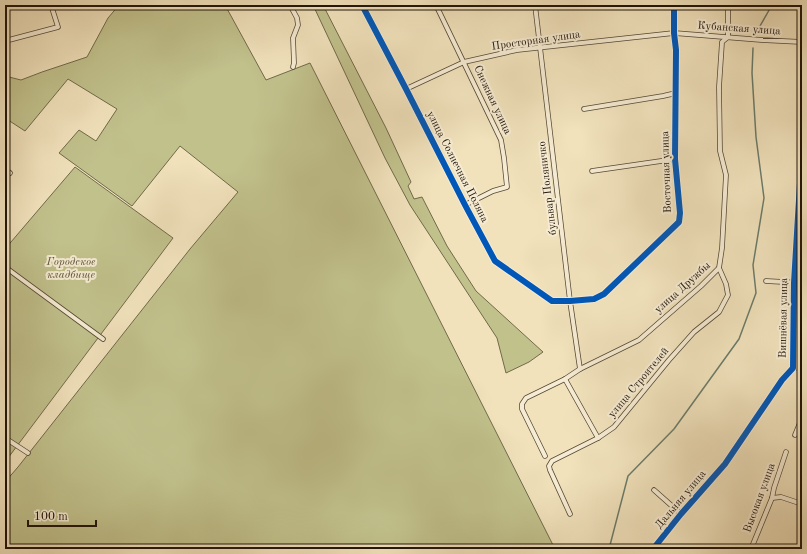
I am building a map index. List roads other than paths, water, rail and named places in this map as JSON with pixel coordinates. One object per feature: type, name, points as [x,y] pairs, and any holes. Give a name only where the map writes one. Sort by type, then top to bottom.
[{"type":"street","points":[[5,41],[58,27],[51,5]]},
{"type":"street","points":[[290,5],[297,18],[298,25],[293,38],[293,67]]},
{"type":"street","name":"улица Солнечная Поляна","points":[[362,5],[495,261],[552,300],[570,301]]},
{"type":"street","name":"Снежная улица","points":[[436,5],[501,140],[504,158],[507,187],[493,191],[465,205]]},
{"type":"street","name":"бульвар Поляничко","points":[[535,5],[570,301],[580,369]]},
{"type":"street","name":"Восточная улица","points":[[570,301],[594,299],[604,294],[679,222],[680,212],[675,159],[676,50],[674,33],[674,5]]},
{"type":"street","name":"улица Дружбы","points":[[545,456],[522,409],[522,404],[526,398],[639,340],[701,286],[719,268],[722,248],[726,175],[720,151],[719,87],[722,42],[728,37],[728,5]]},
{"type":"street","name":"Просторная улица","points":[[406,89],[464,62],[517,50],[674,33]]},
{"type":"street","name":"Кубанская улица","points":[[674,33],[802,42]]},
{"type":"street","points":[[584,109],[676,93]]},
{"type":"street","name":"Вишнёвая улица","points":[[725,464],[782,380],[793,368],[794,283],[802,150]]},
{"type":"street","name":"Восточная улица","points":[[592,171],[675,159]]},
{"type":"street","points":[[5,169],[10,173]]},
{"type":"street","points":[[5,267],[103,339]]},
{"type":"street","name":"улица Строителей","points":[[570,514],[550,470],[549,466],[552,461],[598,438],[614,427],[694,332],[719,312],[728,295],[726,284],[719,268]]},
{"type":"street","points":[[766,281],[802,283]]},
{"type":"street","points":[[793,368],[802,366]]},
{"type":"street","points":[[565,379],[598,438]]},
{"type":"street","points":[[795,435],[802,418]]},
{"type":"street","points":[[5,438],[28,453]]},
{"type":"street","name":"Высокая улица","points":[[750,549],[772,498],[786,452]]},
{"type":"street","name":"Дальняя улица","points":[[653,549],[681,514],[725,464]]},
{"type":"street","points":[[654,490],[681,514]]},
{"type":"street","points":[[772,498],[781,497],[802,504]]},
{"type":"waterway","points":[[756,33],[772,5]]},
{"type":"waterway","points":[[609,549],[628,476],[674,429],[739,339],[756,293],[753,265],[764,198],[756,137],[752,73],[753,48]]},
{"type":"park label","name":"Городское кладбище","points":[[71,268]]}]
